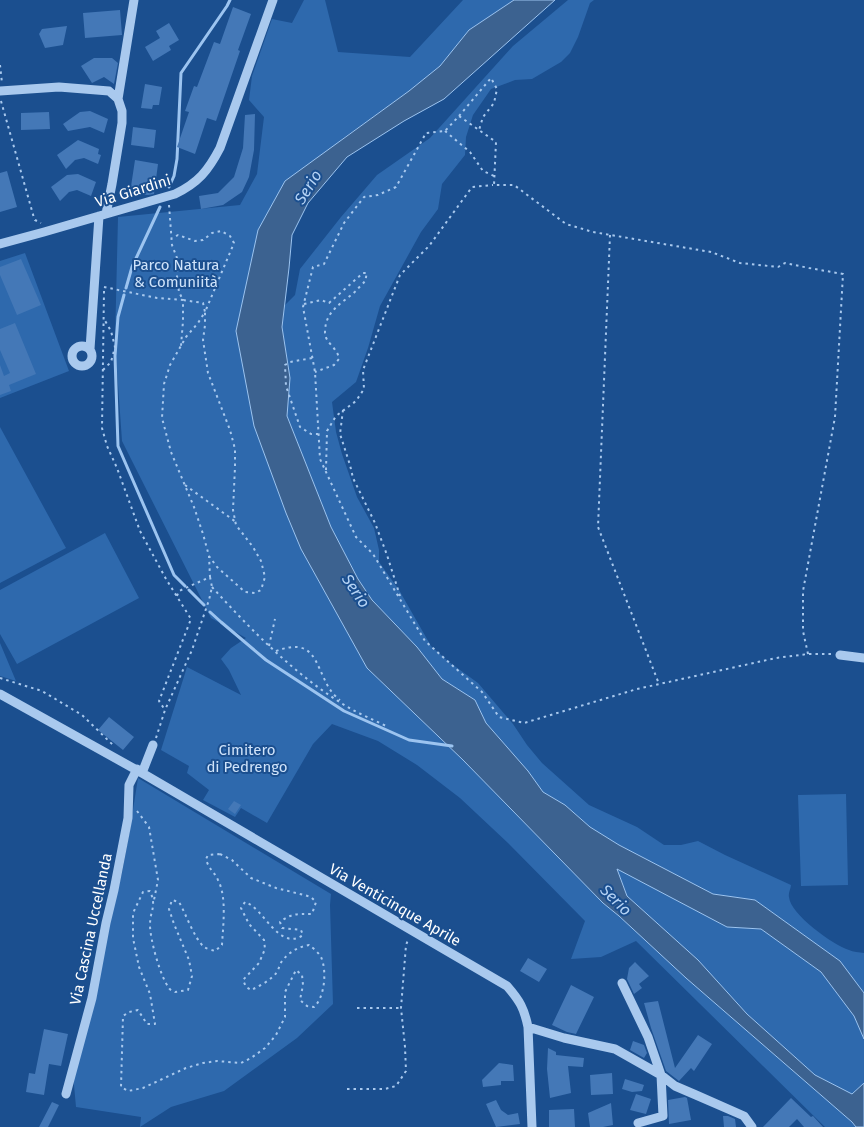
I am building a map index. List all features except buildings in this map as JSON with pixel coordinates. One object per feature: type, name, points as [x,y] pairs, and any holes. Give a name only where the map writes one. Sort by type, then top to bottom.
[{"type":"street","points":[[90,349],[102,215],[112,184],[122,123],[122,111],[118,99],[134,0]]},
{"type":"street","name":"Via Giardini","points":[[0,244],[175,194],[197,181],[214,160],[223,140],[273,0]]},
{"type":"street","points":[[1,93],[59,87],[109,91],[118,99]]},
{"type":"street","points":[[843,655],[864,658]]},
{"type":"street","name":"Via Venticinque Aprile","points":[[0,694],[140,771],[506,986],[517,998],[524,1011],[528,1027],[532,1127]]},
{"type":"street","name":"Via Cascina Uccellanda","points":[[66,1094],[92,998],[128,818],[129,785],[140,771],[153,745]]},
{"type":"street","points":[[622,983],[648,1037],[661,1075],[663,1116],[638,1123]]},
{"type":"street","points":[[528,1027],[564,1038],[615,1049],[661,1075],[675,1086],[744,1116],[752,1127]]},
{"type":"path","points":[[0,65],[1,93],[34,218],[42,225],[44,232]]},
{"type":"path","points":[[479,130],[483,117],[494,103],[497,89],[491,78],[444,131],[426,134],[396,187],[378,195],[364,197],[344,222],[324,264],[313,267],[303,307],[315,372],[320,459],[356,537],[374,554],[425,641],[482,692],[499,717],[524,723],[637,689],[776,658],[808,654],[843,655]]},
{"type":"path","points":[[459,116],[496,142],[494,184]]},
{"type":"path","points":[[444,131],[470,152],[483,171],[494,176]]},
{"type":"path","points":[[326,472],[327,431],[336,416],[356,401],[364,389],[363,370],[400,275],[429,246],[472,187],[494,184],[514,185],[566,224],[593,232],[711,252],[740,263],[778,267],[785,263],[843,274],[835,417],[803,591],[803,631],[808,654]]},
{"type":"path","points":[[169,203],[172,245],[177,258],[179,292],[183,300],[181,346]]},
{"type":"path","points":[[153,745],[165,710],[195,641],[212,587],[209,556],[197,516],[171,452],[162,418],[164,384],[170,365],[186,337],[205,312],[234,244],[230,236],[221,231],[212,233],[203,240],[196,241],[178,235],[173,238]]},
{"type":"path","points":[[610,235],[598,527],[659,684]]},
{"type":"path","points":[[304,304],[321,300],[329,304],[363,273],[367,273],[364,281],[351,296],[334,308],[327,320],[324,334],[340,358],[334,365],[315,372]]},
{"type":"path","points":[[165,710],[159,701],[191,619],[166,579],[140,531],[107,446],[102,428],[104,287],[157,298],[203,303],[205,325],[203,340],[208,372],[230,430],[234,449],[233,510],[236,525],[261,561],[265,577],[261,590],[255,593],[244,592],[217,567],[209,556]]},
{"type":"path","points":[[103,370],[111,362],[115,347],[111,331],[104,319]]},
{"type":"path","points":[[312,358],[284,365],[286,386],[300,427],[311,434],[318,434]]},
{"type":"path","points":[[343,410],[340,434],[353,478],[375,523],[401,601]]},
{"type":"path","points":[[184,484],[236,522]]},
{"type":"path","points":[[177,597],[179,590],[210,577]]},
{"type":"path","points":[[212,587],[269,646],[312,683],[364,716],[386,726]]},
{"type":"path","points":[[269,646],[275,619]]},
{"type":"path","points":[[276,652],[289,647],[298,647],[308,651],[322,672],[330,690],[344,704]]},
{"type":"path","points":[[0,678],[42,691],[82,715],[116,748]]},
{"type":"path","points":[[128,807],[138,811],[149,827],[158,880],[150,925],[153,945],[164,979],[170,989],[175,992],[188,990],[192,976],[190,960],[169,909],[172,900],[179,902],[191,928],[204,947],[215,951],[222,945],[222,892],[218,879],[209,868],[206,859],[208,854],[220,854],[232,860],[251,878],[276,888],[312,897],[316,902],[312,914],[297,914],[286,917],[280,922],[282,928],[301,930],[303,935],[298,939],[292,940],[282,936],[274,929],[251,904],[244,902],[241,908],[250,924],[264,940],[265,948],[259,963],[243,980],[246,987],[251,990],[258,986],[276,972],[288,954],[300,946],[309,945],[320,954],[324,969],[324,980],[318,1003],[314,1007],[307,1006],[300,1000],[303,985],[302,975],[296,970],[285,992],[285,1017],[276,1035],[265,1048],[251,1058],[241,1063],[203,1063],[186,1068],[143,1088],[128,1091],[121,1087],[123,1016],[138,1010],[148,1024],[155,1024],[150,994],[139,967],[133,938],[133,912],[143,892],[150,891],[154,900]]},
{"type":"path","points":[[347,1090],[385,1089],[396,1086],[406,1071],[401,1008],[406,944]]},
{"type":"path","points":[[357,1008],[401,1008]]},
{"type":"green space","points":[[304,0],[325,0],[338,52],[410,57],[463,0],[514,0],[469,30],[440,66],[409,91],[342,139],[258,231],[301,549],[367,668],[463,760],[603,903],[856,1127],[825,1127],[636,941],[601,957],[571,959],[585,921],[508,843],[460,798],[417,765],[378,741],[332,724],[313,744],[267,823],[241,808],[235,817],[203,800],[209,790],[187,773],[189,766],[161,750],[187,667],[241,695],[229,670],[221,659],[231,648],[246,638],[211,618],[122,441],[115,342],[118,217],[240,205],[257,174],[264,117],[249,100],[252,76],[272,19],[292,23]]},
{"type":"green space","points":[[568,0],[594,0],[590,3],[570,53],[561,62],[532,79],[515,80],[491,89],[473,115],[466,137],[465,155],[442,184],[438,209],[421,232],[380,306],[356,382],[332,402],[336,432],[342,454],[357,497],[374,528],[379,550],[379,562],[399,590],[431,646],[478,683],[513,724],[542,763],[589,805],[637,827],[664,845],[681,845],[698,841],[791,885],[789,895],[791,904],[804,920],[823,936],[842,947],[864,953],[864,993],[840,961],[755,900],[713,894],[619,845],[590,827],[565,805],[543,792],[528,771],[486,723],[475,700],[442,679],[417,647],[372,600],[358,579],[331,527],[287,416],[290,378],[282,327],[285,305],[295,295],[300,269],[377,175],[430,138],[513,46]]},
{"type":"green space","points":[[25,253],[69,371],[0,398],[0,261]]},
{"type":"green space","points":[[0,427],[66,548],[0,583]]},
{"type":"green space","points":[[105,533],[139,598],[17,664],[0,634],[0,590]]},
{"type":"green space","points":[[0,643],[16,681],[0,676]]},
{"type":"green space","points":[[138,778],[331,894],[333,1004],[297,1038],[224,1091],[171,1107],[140,1127],[141,1117],[76,1107],[73,1074],[122,873]]},
{"type":"green space","points":[[846,794],[848,885],[801,886],[798,795]]},
{"type":"green space","points":[[617,868],[727,927],[761,929],[821,972],[854,1016],[864,1039],[864,1083],[852,1094],[815,1075],[747,1014],[698,960],[627,896]]},
{"type":"water","name":"Serio","points":[[514,0],[555,0],[444,99],[404,121],[347,157],[308,203],[292,235],[282,327],[290,378],[287,416],[331,527],[358,579],[372,600],[417,647],[442,679],[475,700],[486,723],[528,771],[543,792],[565,805],[590,827],[619,845],[713,894],[755,900],[840,961],[864,993],[864,1039],[854,1016],[821,972],[761,929],[727,927],[617,869],[627,896],[698,960],[747,1014],[815,1075],[852,1094],[864,1083],[864,1127],[856,1127],[603,903],[463,760],[367,668],[301,549],[254,426],[236,331],[258,230],[285,181],[409,91],[440,66],[469,30]]},
{"type":"waterway","points":[[169,187],[174,176],[177,159],[181,73],[230,0]]},
{"type":"waterway","points":[[126,288],[132,267],[160,207]]},
{"type":"waterway","points":[[124,295],[118,317],[115,356],[118,446],[174,575],[185,586]]},
{"type":"waterway","points":[[189,590],[204,605]]},
{"type":"waterway","points":[[210,612],[266,660],[344,711],[409,740],[452,746]]},
{"type":"park label","name":"Parco Natura & Comuniità","points":[[176,274]]},
{"type":"park label","name":"Cimitero di Pedrengo","points":[[247,758]]}]
